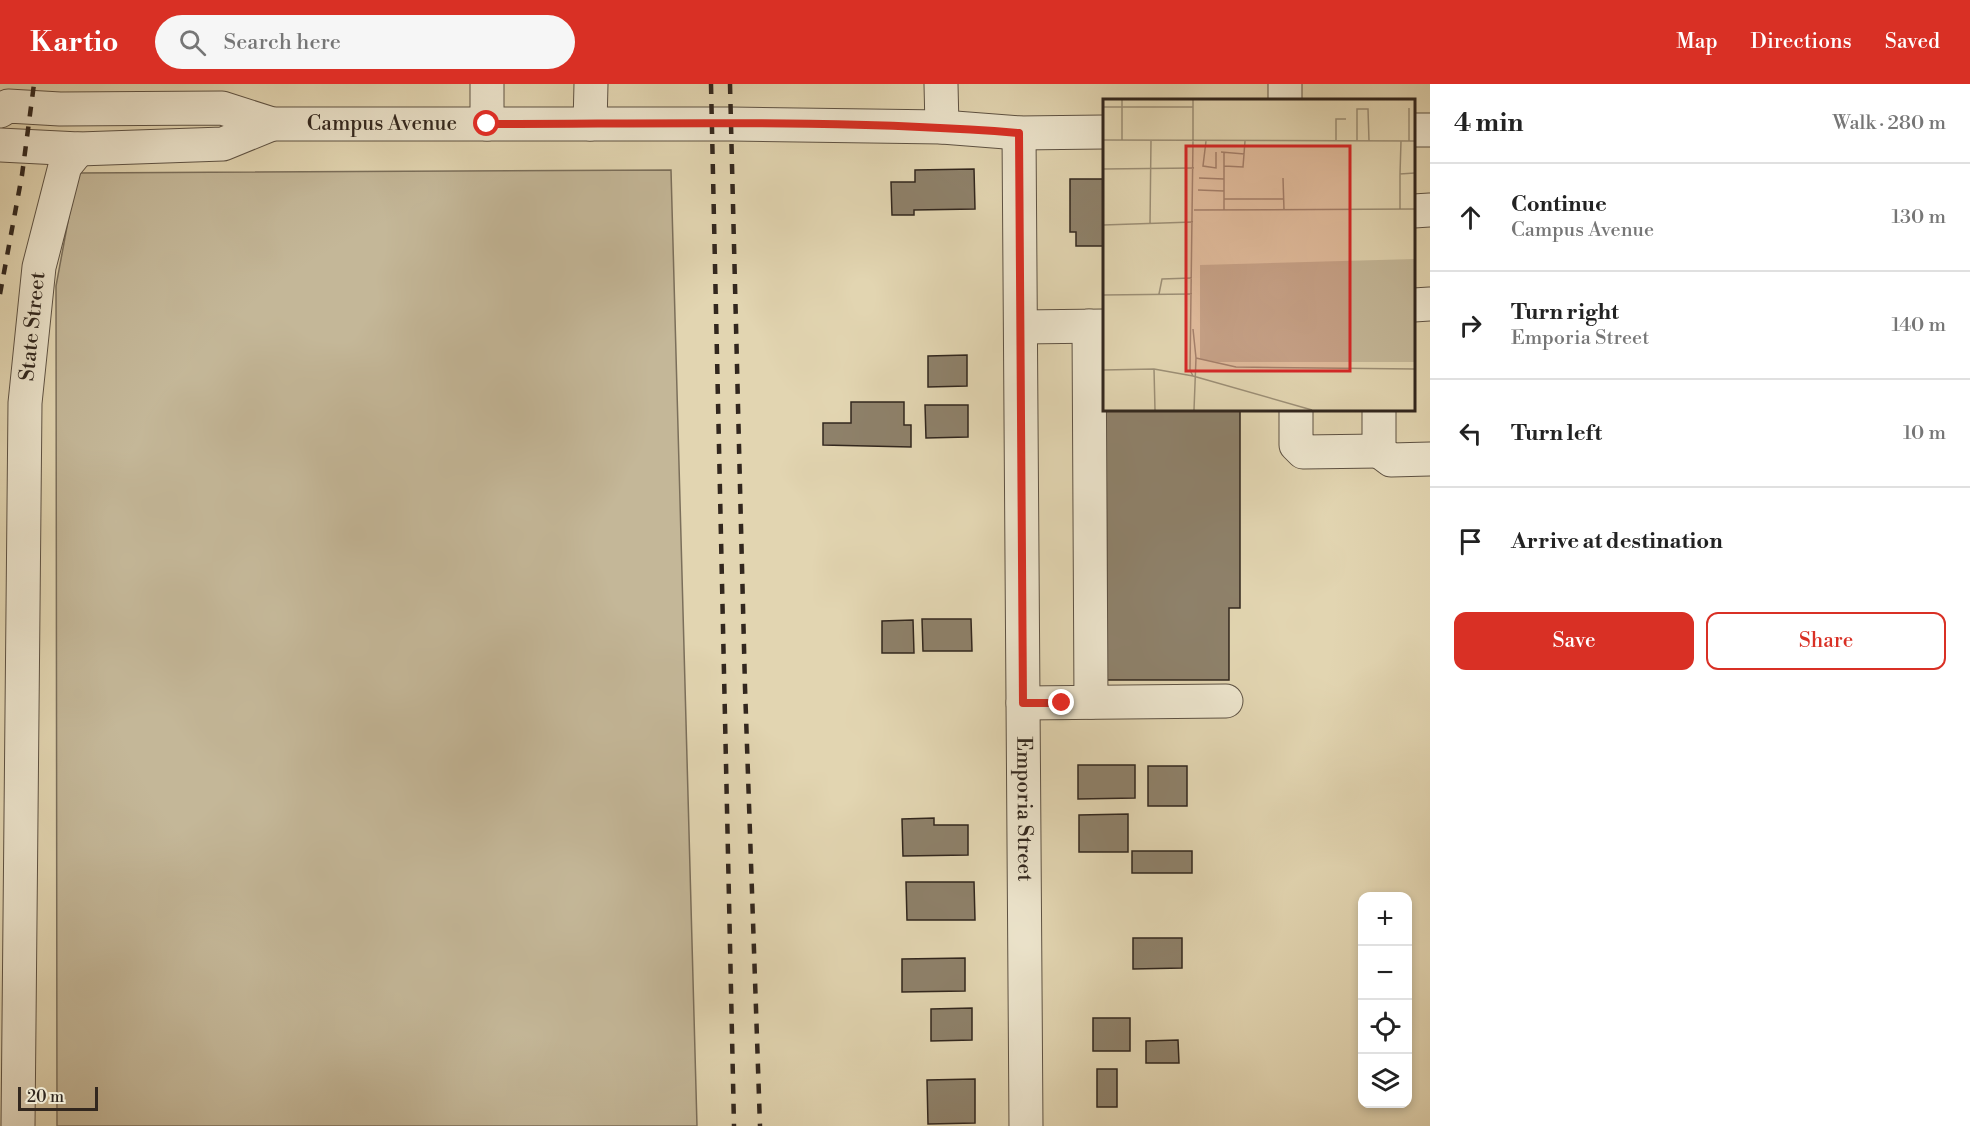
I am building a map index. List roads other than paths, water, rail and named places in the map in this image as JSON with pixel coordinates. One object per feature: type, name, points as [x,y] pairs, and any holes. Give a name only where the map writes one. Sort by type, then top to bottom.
[{"type":"street","points":[[487,84],[487,124]]},
{"type":"street","points":[[590,124],[591,84]]},
{"type":"street","points":[[941,84],[942,127]]},
{"type":"street","name":"Campus Avenue","points":[[0,111],[8,106],[60,109],[222,108],[272,124],[942,127],[1019,133],[1103,132]]},
{"type":"street","name":"Campus Avenue","points":[[0,145],[79,149],[223,144],[272,124]]},
{"type":"street","name":"Emporia Street","points":[[1019,133],[1026,1126]]},
{"type":"street","name":"State Street","points":[[18,1126],[25,403],[39,267],[65,166],[79,149]]},
{"type":"street","points":[[1415,211],[1430,210]]},
{"type":"street","points":[[1415,305],[1430,304]]},
{"type":"street","points":[[1021,327],[1097,326],[1091,702]]},
{"type":"street","points":[[1296,411],[1296,445],[1303,452],[1379,451],[1391,460],[1430,459]]},
{"type":"street","points":[[1379,411],[1379,451]]},
{"type":"street","points":[[1023,703],[1226,701]]},
{"type":"railway","points":[[0,294],[22,175],[34,84]]},
{"type":"railway","points":[[711,84],[734,1126]]},
{"type":"railway","points":[[730,84],[745,687],[760,1126]]}]
